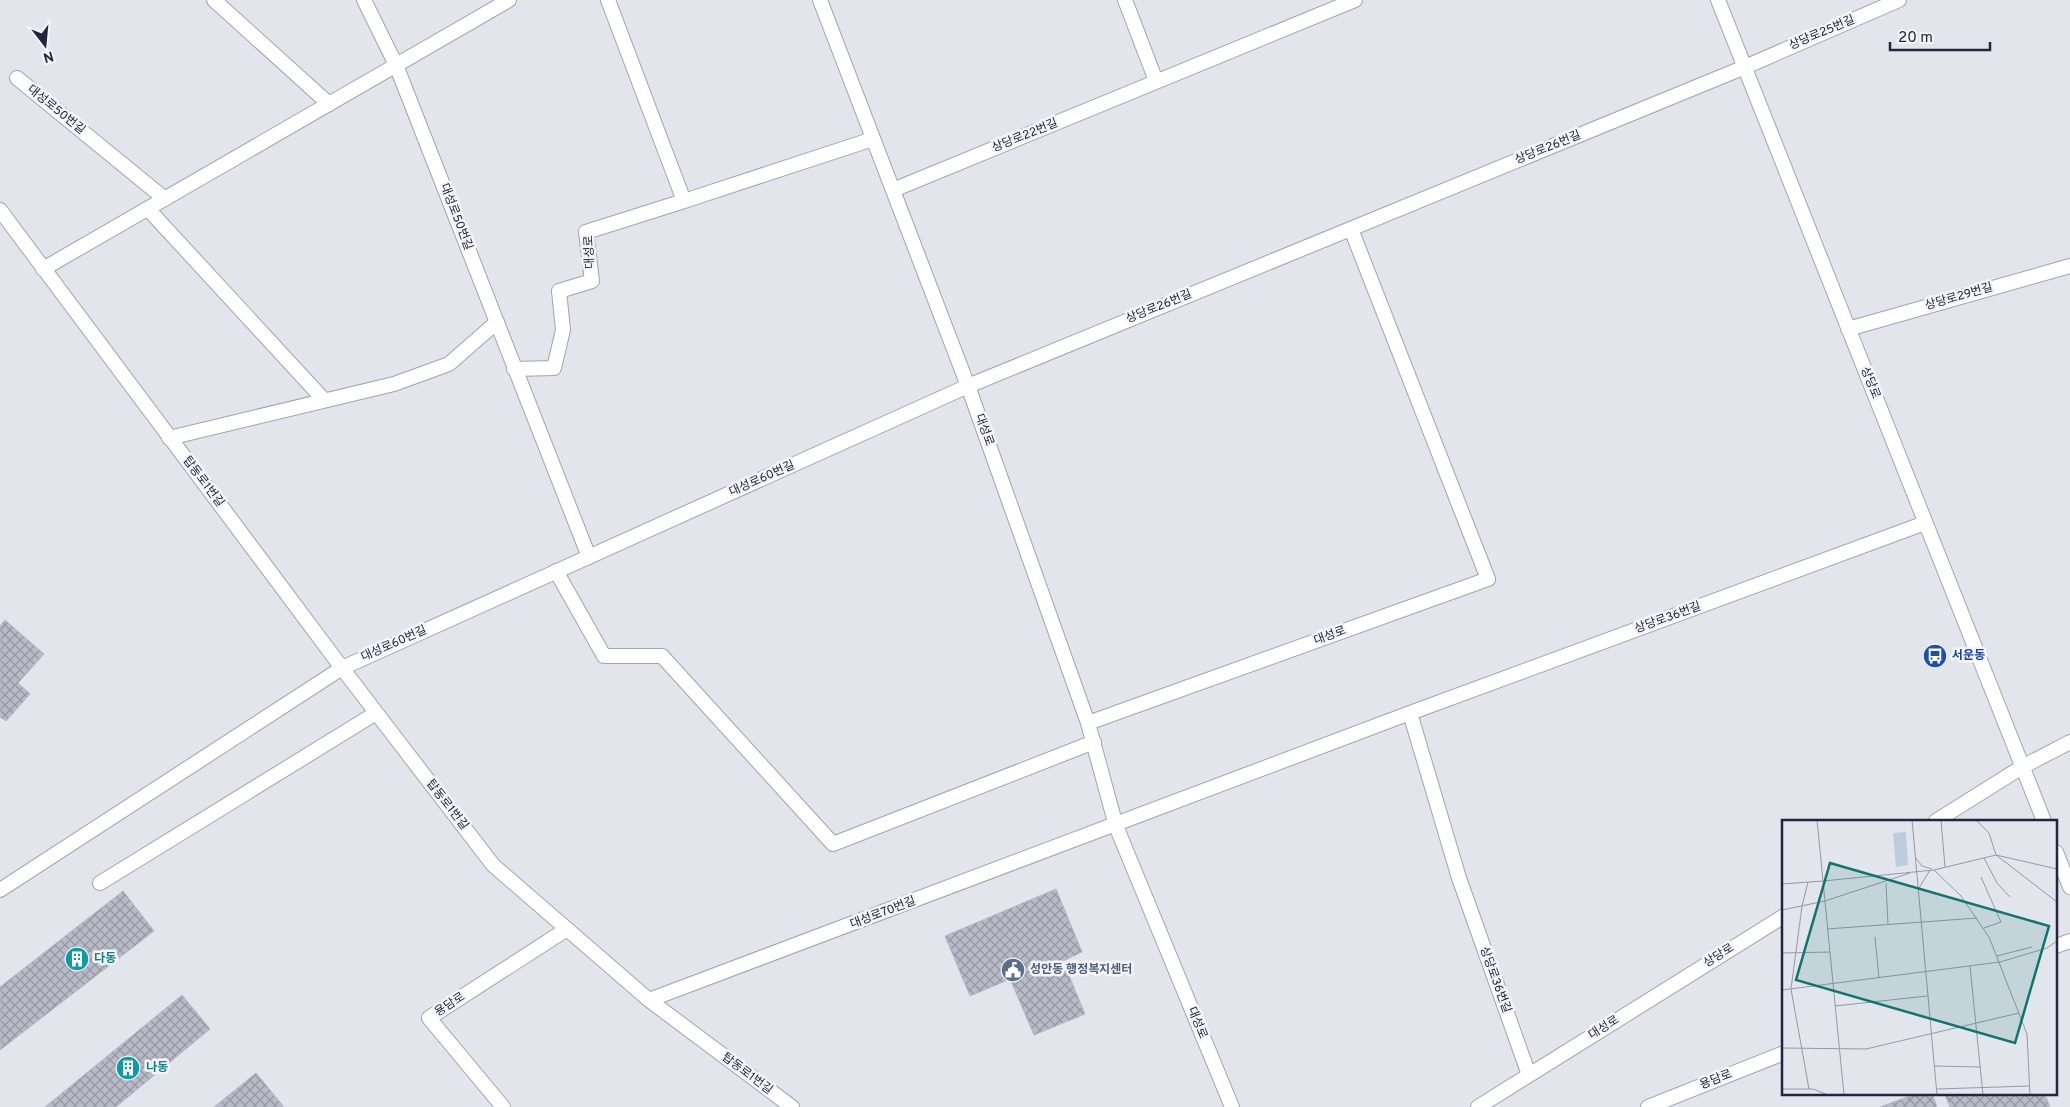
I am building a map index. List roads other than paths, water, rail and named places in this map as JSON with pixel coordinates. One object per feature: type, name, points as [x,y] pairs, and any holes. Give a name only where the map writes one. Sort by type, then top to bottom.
[{"type":"street","points":[[214,0],[329,104]]},
{"type":"street","name":"대성로50번길","points":[[364,0],[396,66],[588,557]]},
{"type":"street","points":[[43,269],[509,0]]},
{"type":"street","points":[[608,0],[684,202]]},
{"type":"street","name":"대성로","points":[[820,0],[968,386],[1088,723],[1116,826],[1232,1107]]},
{"type":"street","points":[[1124,0],[1156,81]]},
{"type":"street","name":"상당로22번길","points":[[893,190],[1354,0]]},
{"type":"street","name":"상당로","points":[[1718,0],[2044,820]]},
{"type":"street","name":"상당로25번길","points":[[1744,67],[1899,0]]},
{"type":"street","name":"상당로26번길","points":[[968,386],[1744,67]]},
{"type":"street","name":"대성로50번길","points":[[17,78],[165,199]]},
{"type":"street","name":"대성로","points":[[514,369],[554,368],[563,330],[559,291],[592,281],[586,232],[684,202],[873,139]]},
{"type":"street","points":[[148,209],[324,400]]},
{"type":"street","name":"탑동로1번길","points":[[0,210],[342,668],[493,865],[649,1000],[792,1107]]},
{"type":"street","name":"대성로","points":[[1088,723],[1488,580],[1351,228]]},
{"type":"street","name":"상당로29번길","points":[[1848,328],[2070,266]]},
{"type":"street","points":[[170,438],[394,384],[449,364],[497,322]]},
{"type":"street","name":"대성로60번길","points":[[0,890],[342,668],[968,386]]},
{"type":"street","name":"상당로36번길","points":[[1116,826],[1410,713],[1925,523]]},
{"type":"street","points":[[556,571],[604,656],[662,656],[834,844],[1094,742]]},
{"type":"street","points":[[100,883],[376,713]]},
{"type":"street","name":"상당로36번길","points":[[1410,713],[1459,878],[1529,1075]]},
{"type":"street","points":[[1938,820],[2022,767],[2070,742]]},
{"type":"street","name":"대성로70번길","points":[[649,1000],[1116,826]]},
{"type":"street","points":[[2058,857],[2070,887]]},
{"type":"street","name":"상당로","points":[[1655,996],[1782,917]]},
{"type":"street","name":"용담로","points":[[503,1107],[429,1018],[567,929]]},
{"type":"street","points":[[2058,945],[2070,941]]},
{"type":"street","name":"대성로","points":[[1478,1107],[1655,996]]},
{"type":"street","name":"용담로","points":[[1648,1107],[1782,1054]]},
{"type":"place","name":"서운동","points":[[1935,656]]},
{"type":"place","name":"다동","points":[[77,959]]},
{"type":"place","name":"성안동 행정복지센터","points":[[1013,970]]},
{"type":"place","name":"나동","points":[[128,1068]]}]
